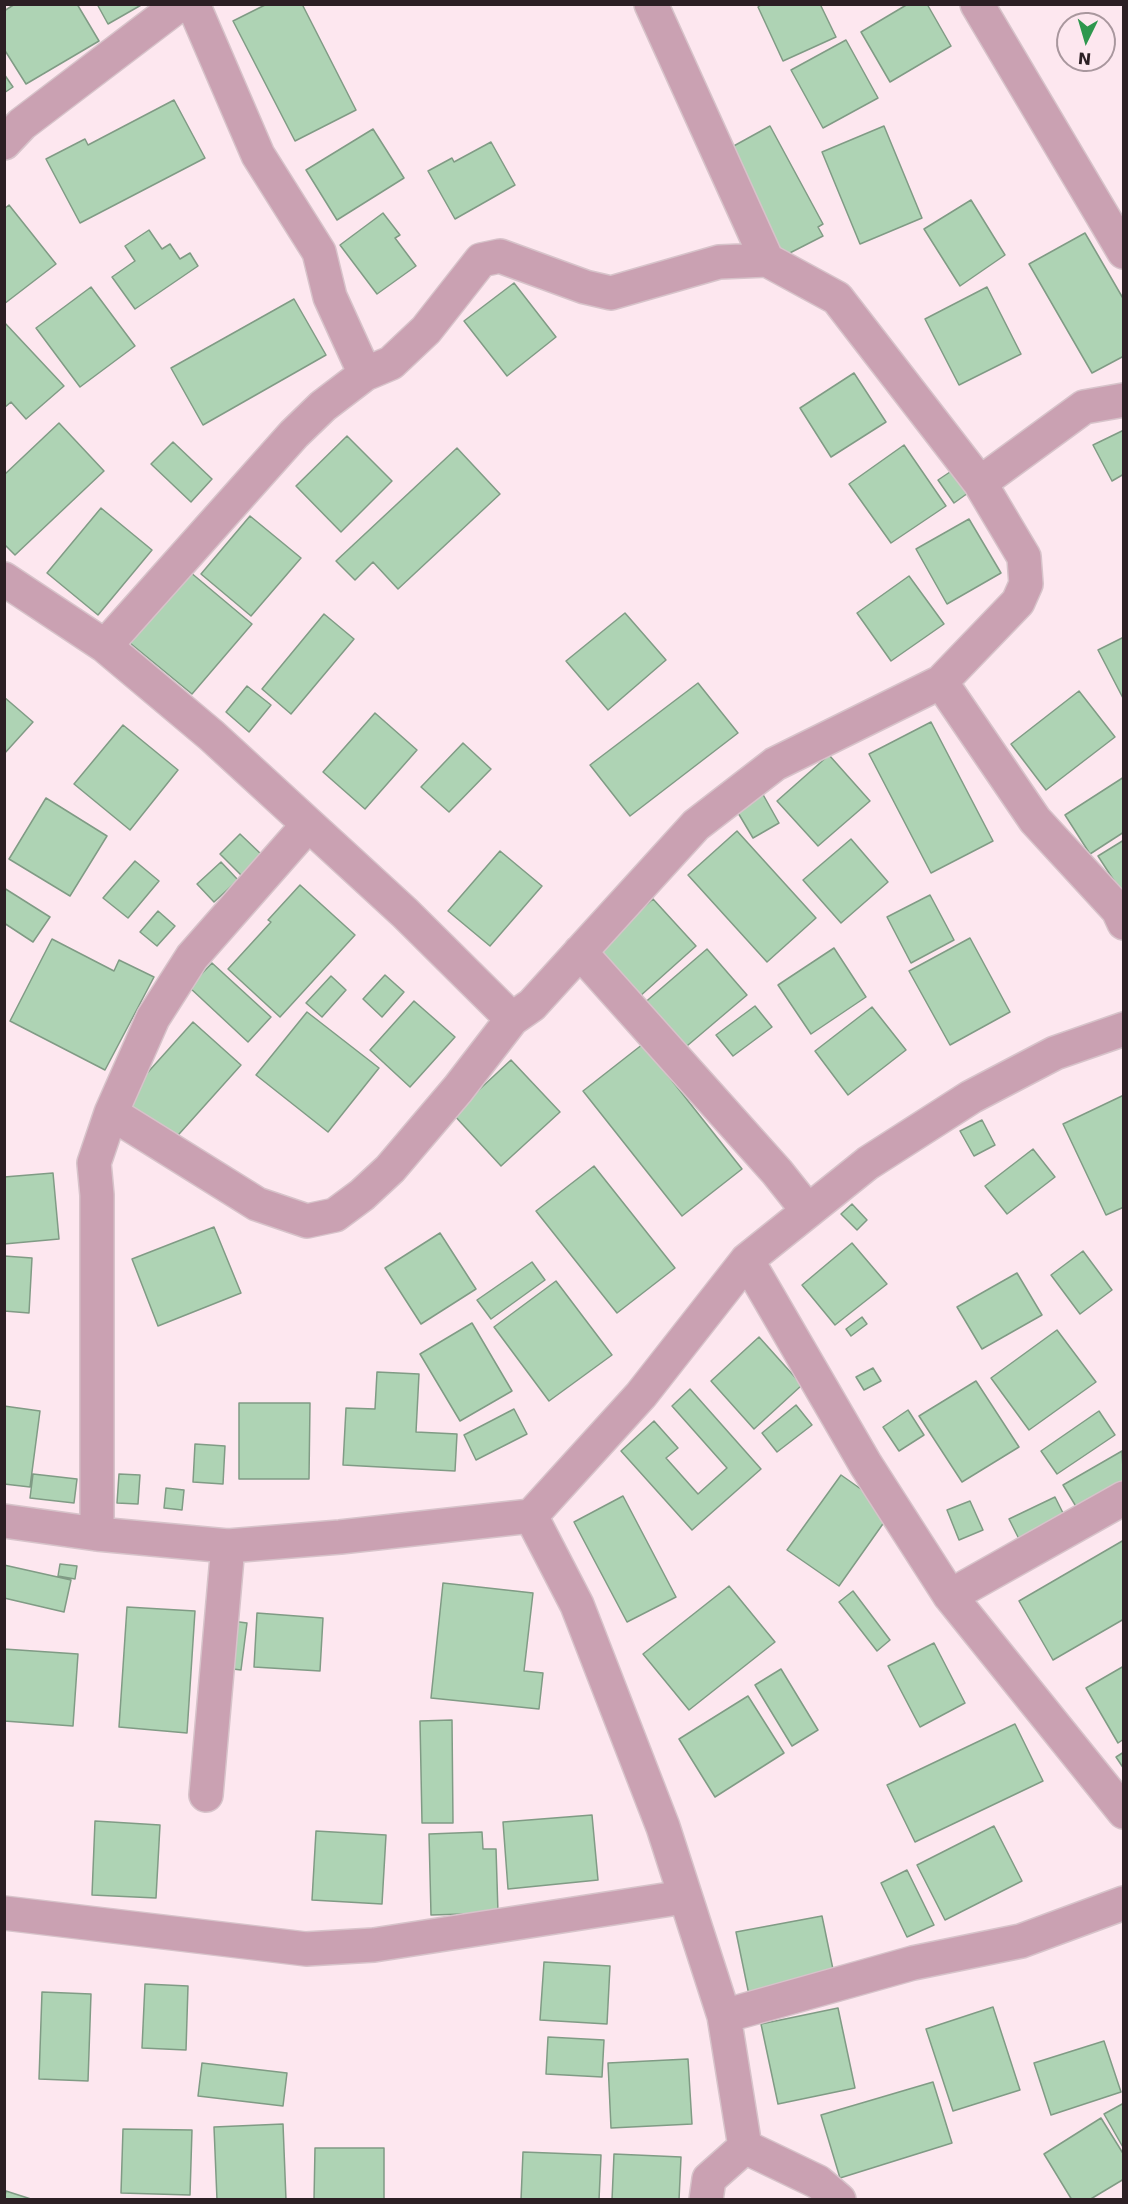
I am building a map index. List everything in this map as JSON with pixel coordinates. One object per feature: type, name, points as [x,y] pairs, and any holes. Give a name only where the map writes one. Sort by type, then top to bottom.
[{"type":"street","points":[[4,142],[22,124],[180,4]]},
{"type":"street","points":[[194,4],[258,155],[319,252],[330,297],[364,374]]},
{"type":"street","points":[[651,4],[767,260]]},
{"type":"street","points":[[977,4],[1124,252]]},
{"type":"street","points":[[105,646],[294,434],[323,406],[364,374],[391,363],[426,330],[481,260],[500,256],[585,287],[611,293],[719,262],[767,260],[837,298],[980,483],[1024,558],[1026,584],[1018,602],[940,682],[775,764],[696,825],[532,1005],[512,1020],[458,1089],[390,1169],[362,1195],[334,1215],[307,1221],[258,1204],[111,1113]]},
{"type":"street","points":[[980,483],[1084,407],[1124,400]]},
{"type":"street","points":[[4,579],[105,646],[211,735],[405,913],[512,1020]]},
{"type":"street","points":[[940,682],[1035,820],[1118,910],[1124,923]]},
{"type":"street","points":[[97,1534],[97,1206],[94,1163],[111,1113],[153,1018],[192,957],[308,825]]},
{"type":"street","points":[[580,952],[777,1172],[808,1212]]},
{"type":"street","points":[[4,1521],[97,1534],[228,1546],[340,1537],[531,1516],[641,1395],[747,1260],[868,1163],[970,1097],[1055,1053],[1124,1029]]},
{"type":"street","points":[[747,1260],[866,1465],[950,1596],[1124,1812]]},
{"type":"street","points":[[950,1596],[1124,1498]]},
{"type":"street","points":[[531,1516],[578,1605],[663,1827],[724,2016],[745,2146]]},
{"type":"street","points":[[206,1795],[228,1546]]},
{"type":"street","points":[[4,1913],[306,1949],[374,1945],[684,1897]]},
{"type":"street","points":[[724,2016],[913,1963],[1021,1941],[1124,1903]]},
{"type":"street","points":[[706,2199],[709,2179],[745,2146]]},
{"type":"street","points":[[745,2146],[818,2182],[839,2199]]},
{"type":"building","points":[[15,4],[77,4],[99,41],[26,84],[4,49],[4,11]]},
{"type":"building","points":[[97,4],[143,4],[108,24]]},
{"type":"building","points":[[267,4],[302,4],[356,110],[295,141],[233,21]]},
{"type":"building","points":[[762,4],[823,4],[821,6],[836,37],[783,61],[758,7]]},
{"type":"building","points":[[908,4],[927,4],[951,46],[890,82],[861,32]]},
{"type":"building","points":[[846,40],[878,98],[823,128],[791,70]]},
{"type":"building","points":[[4,74],[13,87],[4,93]]},
{"type":"building","points":[[174,100],[205,158],[80,223],[46,159],[85,139],[88,145]]},
{"type":"building","points":[[770,126],[823,224],[818,227],[823,236],[778,259],[721,153]]},
{"type":"building","points":[[884,126],[922,218],[860,244],[822,152]]},
{"type":"building","points":[[373,129],[404,178],[337,220],[306,170]]},
{"type":"building","points":[[491,142],[515,185],[455,219],[428,171],[452,158],[454,162]]},
{"type":"building","points":[[971,200],[1005,255],[960,286],[924,229]]},
{"type":"building","points":[[9,205],[56,264],[4,304],[4,209]]},
{"type":"building","points":[[383,213],[400,235],[395,238],[416,266],[377,294],[340,245]]},
{"type":"building","points":[[149,230],[162,249],[170,244],[180,259],[190,253],[198,266],[135,309],[112,277],[135,261],[125,246]]},
{"type":"building","points":[[1085,233],[1124,300],[1124,356],[1092,373],[1029,264]]},
{"type":"building","points":[[514,283],[556,337],[507,376],[464,321]]},
{"type":"building","points":[[91,287],[135,346],[80,387],[36,328]]},
{"type":"building","points":[[987,287],[1021,354],[959,385],[925,319]]},
{"type":"building","points":[[294,299],[326,355],[203,425],[171,368]]},
{"type":"building","points":[[4,322],[64,386],[26,419],[11,402],[4,408]]},
{"type":"building","points":[[854,373],[886,422],[831,457],[800,408]]},
{"type":"building","points":[[59,423],[104,471],[15,555],[4,544],[4,475]]},
{"type":"building","points":[[1124,430],[1124,474],[1112,481],[1093,445]]},
{"type":"building","points":[[347,436],[392,481],[341,532],[296,486]]},
{"type":"building","points":[[173,442],[212,479],[191,502],[151,464]]},
{"type":"building","points":[[904,445],[946,506],[891,543],[849,484]]},
{"type":"building","points":[[457,448],[500,494],[398,589],[373,562],[355,580],[336,561]]},
{"type":"building","points":[[953,470],[968,493],[954,503],[938,480]]},
{"type":"building","points":[[101,508],[152,550],[98,615],[47,573]]},
{"type":"building","points":[[250,516],[301,558],[251,616],[201,574]]},
{"type":"building","points":[[969,519],[1001,573],[947,604],[916,549]]},
{"type":"building","points":[[190,572],[252,624],[192,694],[130,643]]},
{"type":"building","points":[[909,576],[944,624],[891,661],[857,613]]},
{"type":"building","points":[[625,613],[666,660],[608,710],[566,661]]},
{"type":"building","points":[[324,614],[354,639],[291,714],[262,689]]},
{"type":"building","points":[[1124,637],[1124,700],[1098,650]]},
{"type":"building","points":[[698,683],[738,733],[630,816],[590,765]]},
{"type":"building","points":[[247,686],[271,705],[249,732],[226,712]]},
{"type":"building","points":[[1079,691],[1115,737],[1046,790],[1011,744]]},
{"type":"building","points":[[4,697],[33,722],[4,754]]},
{"type":"building","points":[[375,713],[417,750],[365,809],[323,772]]},
{"type":"building","points":[[931,722],[993,841],[931,873],[869,754]]},
{"type":"building","points":[[123,725],[178,770],[130,830],[74,784]]},
{"type":"building","points":[[463,743],[491,769],[449,812],[421,787]]},
{"type":"building","points":[[829,755],[870,801],[818,846],[777,801]]},
{"type":"building","points":[[1124,777],[1124,832],[1090,854],[1065,815]]},
{"type":"building","points":[[761,791],[779,823],[753,838],[734,806]]},
{"type":"building","points":[[46,798],[107,836],[70,896],[9,859]]},
{"type":"building","points":[[737,831],[816,918],[767,962],[688,875]]},
{"type":"building","points":[[240,834],[263,856],[243,877],[220,854]]},
{"type":"building","points":[[851,839],[888,882],[841,923],[803,880]]},
{"type":"building","points":[[1124,840],[1124,896],[1098,856]]},
{"type":"building","points":[[500,851],[542,886],[490,946],[448,911]]},
{"type":"building","points":[[135,861],[159,881],[128,918],[103,898]]},
{"type":"building","points":[[221,862],[238,880],[214,902],[197,884]]},
{"type":"building","points":[[300,885],[355,935],[280,1017],[228,969],[271,922],[268,920]]},
{"type":"building","points":[[4,888],[50,917],[33,942],[4,923]]},
{"type":"building","points":[[930,895],[954,940],[911,963],[887,917]]},
{"type":"building","points":[[653,899],[696,946],[639,997],[596,950]]},
{"type":"building","points":[[158,911],[175,926],[157,946],[140,932]]},
{"type":"building","points":[[970,938],[1010,1012],[950,1045],[909,971]]},
{"type":"building","points":[[52,939],[114,971],[119,960],[154,977],[105,1070],[10,1021]]},
{"type":"building","points":[[834,948],[866,997],[811,1034],[778,985]]},
{"type":"building","points":[[707,949],[747,995],[681,1051],[642,1005]]},
{"type":"building","points":[[212,963],[271,1017],[248,1042],[189,987]]},
{"type":"building","points":[[385,975],[404,992],[382,1017],[363,999]]},
{"type":"building","points":[[331,976],[346,990],[322,1017],[306,1003]]},
{"type":"building","points":[[414,1001],[455,1037],[410,1087],[370,1050]]},
{"type":"building","points":[[755,1006],[772,1027],[733,1056],[716,1035]]},
{"type":"building","points":[[872,1007],[906,1050],[848,1095],[815,1051]]},
{"type":"building","points":[[307,1012],[379,1068],[328,1132],[256,1075]]},
{"type":"building","points":[[193,1022],[241,1065],[171,1143],[123,1100]]},
{"type":"building","points":[[643,1044],[742,1169],[682,1216],[583,1091]]},
{"type":"building","points":[[511,1060],[560,1112],[501,1166],[453,1114]]},
{"type":"building","points":[[1124,1095],[1124,1207],[1106,1215],[1063,1124]]},
{"type":"building","points":[[982,1120],[995,1145],[974,1156],[960,1131]]},
{"type":"building","points":[[1033,1149],[1055,1177],[1007,1214],[985,1186]]},
{"type":"building","points":[[594,1166],[675,1268],[617,1313],[536,1211]]},
{"type":"building","points":[[53,1173],[59,1239],[4,1244],[4,1177]]},
{"type":"building","points":[[852,1204],[867,1220],[857,1230],[841,1214]]},
{"type":"building","points":[[214,1227],[241,1293],[158,1326],[132,1259]]},
{"type":"building","points":[[440,1233],[476,1289],[421,1324],[385,1268]]},
{"type":"building","points":[[852,1243],[887,1284],[835,1325],[802,1285]]},
{"type":"building","points":[[1083,1251],[1112,1290],[1080,1314],[1051,1275]]},
{"type":"building","points":[[4,1256],[32,1258],[29,1313],[4,1311]]},
{"type":"building","points":[[532,1262],[545,1280],[491,1319],[477,1300]]},
{"type":"building","points":[[1017,1273],[1042,1315],[982,1349],[957,1307]]},
{"type":"building","points":[[556,1281],[612,1355],[549,1401],[494,1327]]},
{"type":"building","points":[[862,1317],[867,1324],[851,1336],[846,1329]]},
{"type":"building","points":[[472,1323],[512,1391],[460,1421],[420,1354]]},
{"type":"building","points":[[1057,1330],[1096,1382],[1029,1430],[991,1378]]},
{"type":"building","points":[[759,1337],[802,1385],[754,1429],[711,1381]]},
{"type":"building","points":[[873,1368],[881,1381],[864,1390],[856,1377]]},
{"type":"building","points":[[377,1372],[419,1374],[416,1432],[457,1434],[455,1471],[343,1465],[346,1408],[375,1409]]},
{"type":"building","points":[[976,1381],[1019,1447],[962,1482],[919,1416]]},
{"type":"building","points":[[690,1389],[761,1469],[692,1530],[621,1451],[654,1421],[678,1448],[666,1458],[698,1494],[727,1468],[672,1406]]},
{"type":"building","points":[[239,1403],[310,1403],[309,1479],[239,1479]]},
{"type":"building","points":[[796,1405],[812,1425],[777,1452],[762,1433]]},
{"type":"building","points":[[4,1406],[40,1411],[30,1487],[4,1484]]},
{"type":"building","points":[[514,1409],[527,1434],[476,1460],[464,1435]]},
{"type":"building","points":[[908,1410],[924,1435],[899,1451],[883,1427]]},
{"type":"building","points":[[1099,1411],[1115,1435],[1057,1474],[1041,1451]]},
{"type":"building","points":[[195,1444],[225,1446],[223,1484],[193,1482]]},
{"type":"building","points":[[1122,1451],[1124,1488],[1080,1513],[1063,1485]]},
{"type":"building","points":[[33,1474],[77,1479],[74,1503],[30,1498]]},
{"type":"building","points":[[119,1474],[140,1475],[138,1504],[117,1503]]},
{"type":"building","points":[[841,1475],[892,1511],[839,1586],[787,1550]]},
{"type":"building","points":[[166,1488],[184,1490],[182,1510],[164,1508]]},
{"type":"building","points":[[623,1496],[676,1597],[627,1622],[574,1522]]},
{"type":"building","points":[[1055,1497],[1066,1519],[1020,1541],[1009,1519]]},
{"type":"building","points":[[970,1501],[983,1530],[959,1540],[947,1510]]},
{"type":"building","points":[[1124,1540],[1124,1619],[1053,1660],[1019,1601]]},
{"type":"building","points":[[60,1564],[77,1566],[75,1579],[58,1576]]},
{"type":"building","points":[[4,1565],[71,1580],[64,1612],[4,1598]]},
{"type":"building","points":[[443,1583],[533,1593],[524,1671],[543,1673],[539,1709],[431,1698]]},
{"type":"building","points":[[729,1586],[775,1642],[689,1710],[643,1654]]},
{"type":"building","points":[[853,1591],[890,1640],[877,1651],[839,1602]]},
{"type":"building","points":[[127,1607],[195,1611],[187,1733],[119,1727]]},
{"type":"building","points":[[257,1613],[323,1618],[320,1671],[254,1667]]},
{"type":"building","points":[[224,1620],[247,1623],[241,1670],[217,1667]]},
{"type":"building","points":[[934,1643],[965,1703],[920,1727],[888,1666]]},
{"type":"building","points":[[4,1649],[78,1654],[73,1726],[4,1721]]},
{"type":"building","points":[[1124,1666],[1124,1739],[1118,1743],[1086,1688]]},
{"type":"building","points":[[781,1669],[818,1730],[792,1746],[755,1685]]},
{"type":"building","points":[[748,1696],[784,1753],[715,1797],[679,1739]]},
{"type":"building","points":[[452,1720],[453,1823],[422,1823],[420,1721]]},
{"type":"building","points":[[1015,1724],[1043,1781],[915,1842],[887,1785]]},
{"type":"building","points":[[1124,1752],[1124,1769],[1116,1757]]},
{"type":"building","points":[[592,1815],[598,1880],[508,1889],[503,1822]]},
{"type":"building","points":[[95,1821],[160,1825],[156,1898],[92,1895]]},
{"type":"building","points":[[994,1826],[1022,1881],[945,1920],[917,1865]]},
{"type":"building","points":[[316,1831],[386,1835],[382,1904],[312,1900]]},
{"type":"building","points":[[482,1832],[483,1849],[496,1849],[498,1913],[431,1915],[429,1834]]},
{"type":"building","points":[[907,1870],[934,1925],[907,1937],[881,1883]]},
{"type":"building","points":[[822,1916],[835,1979],[749,1995],[736,1932]]},
{"type":"building","points":[[544,1962],[610,1966],[607,2024],[540,2020]]},
{"type":"building","points":[[145,1984],[188,1986],[186,2050],[142,2048]]},
{"type":"building","points":[[42,1992],[91,1994],[88,2081],[39,2079]]},
{"type":"building","points":[[993,2007],[1020,2090],[953,2111],[926,2029]]},
{"type":"building","points":[[838,2008],[855,2088],[778,2104],[761,2024]]},
{"type":"building","points":[[548,2037],[604,2040],[602,2077],[546,2074]]},
{"type":"building","points":[[1104,2041],[1121,2092],[1051,2115],[1034,2063]]},
{"type":"building","points":[[688,2059],[692,2124],[611,2128],[608,2063]]},
{"type":"building","points":[[202,2063],[287,2073],[283,2106],[198,2096]]},
{"type":"building","points":[[933,2082],[952,2143],[840,2178],[821,2115]]},
{"type":"building","points":[[1124,2103],[1124,2149],[1104,2114]]},
{"type":"building","points":[[1101,2118],[1124,2155],[1124,2179],[1089,2200],[1072,2200],[1044,2154]]},
{"type":"building","points":[[283,2124],[286,2200],[217,2200],[214,2127]]},
{"type":"building","points":[[123,2129],[192,2130],[190,2195],[121,2193]]},
{"type":"building","points":[[315,2148],[384,2148],[384,2200],[314,2200]]},
{"type":"building","points":[[523,2152],[601,2155],[599,2200],[521,2200]]},
{"type":"building","points":[[614,2154],[681,2157],[679,2200],[612,2200]]},
{"type":"building","points":[[6,2191],[34,2200],[4,2200]]}]
